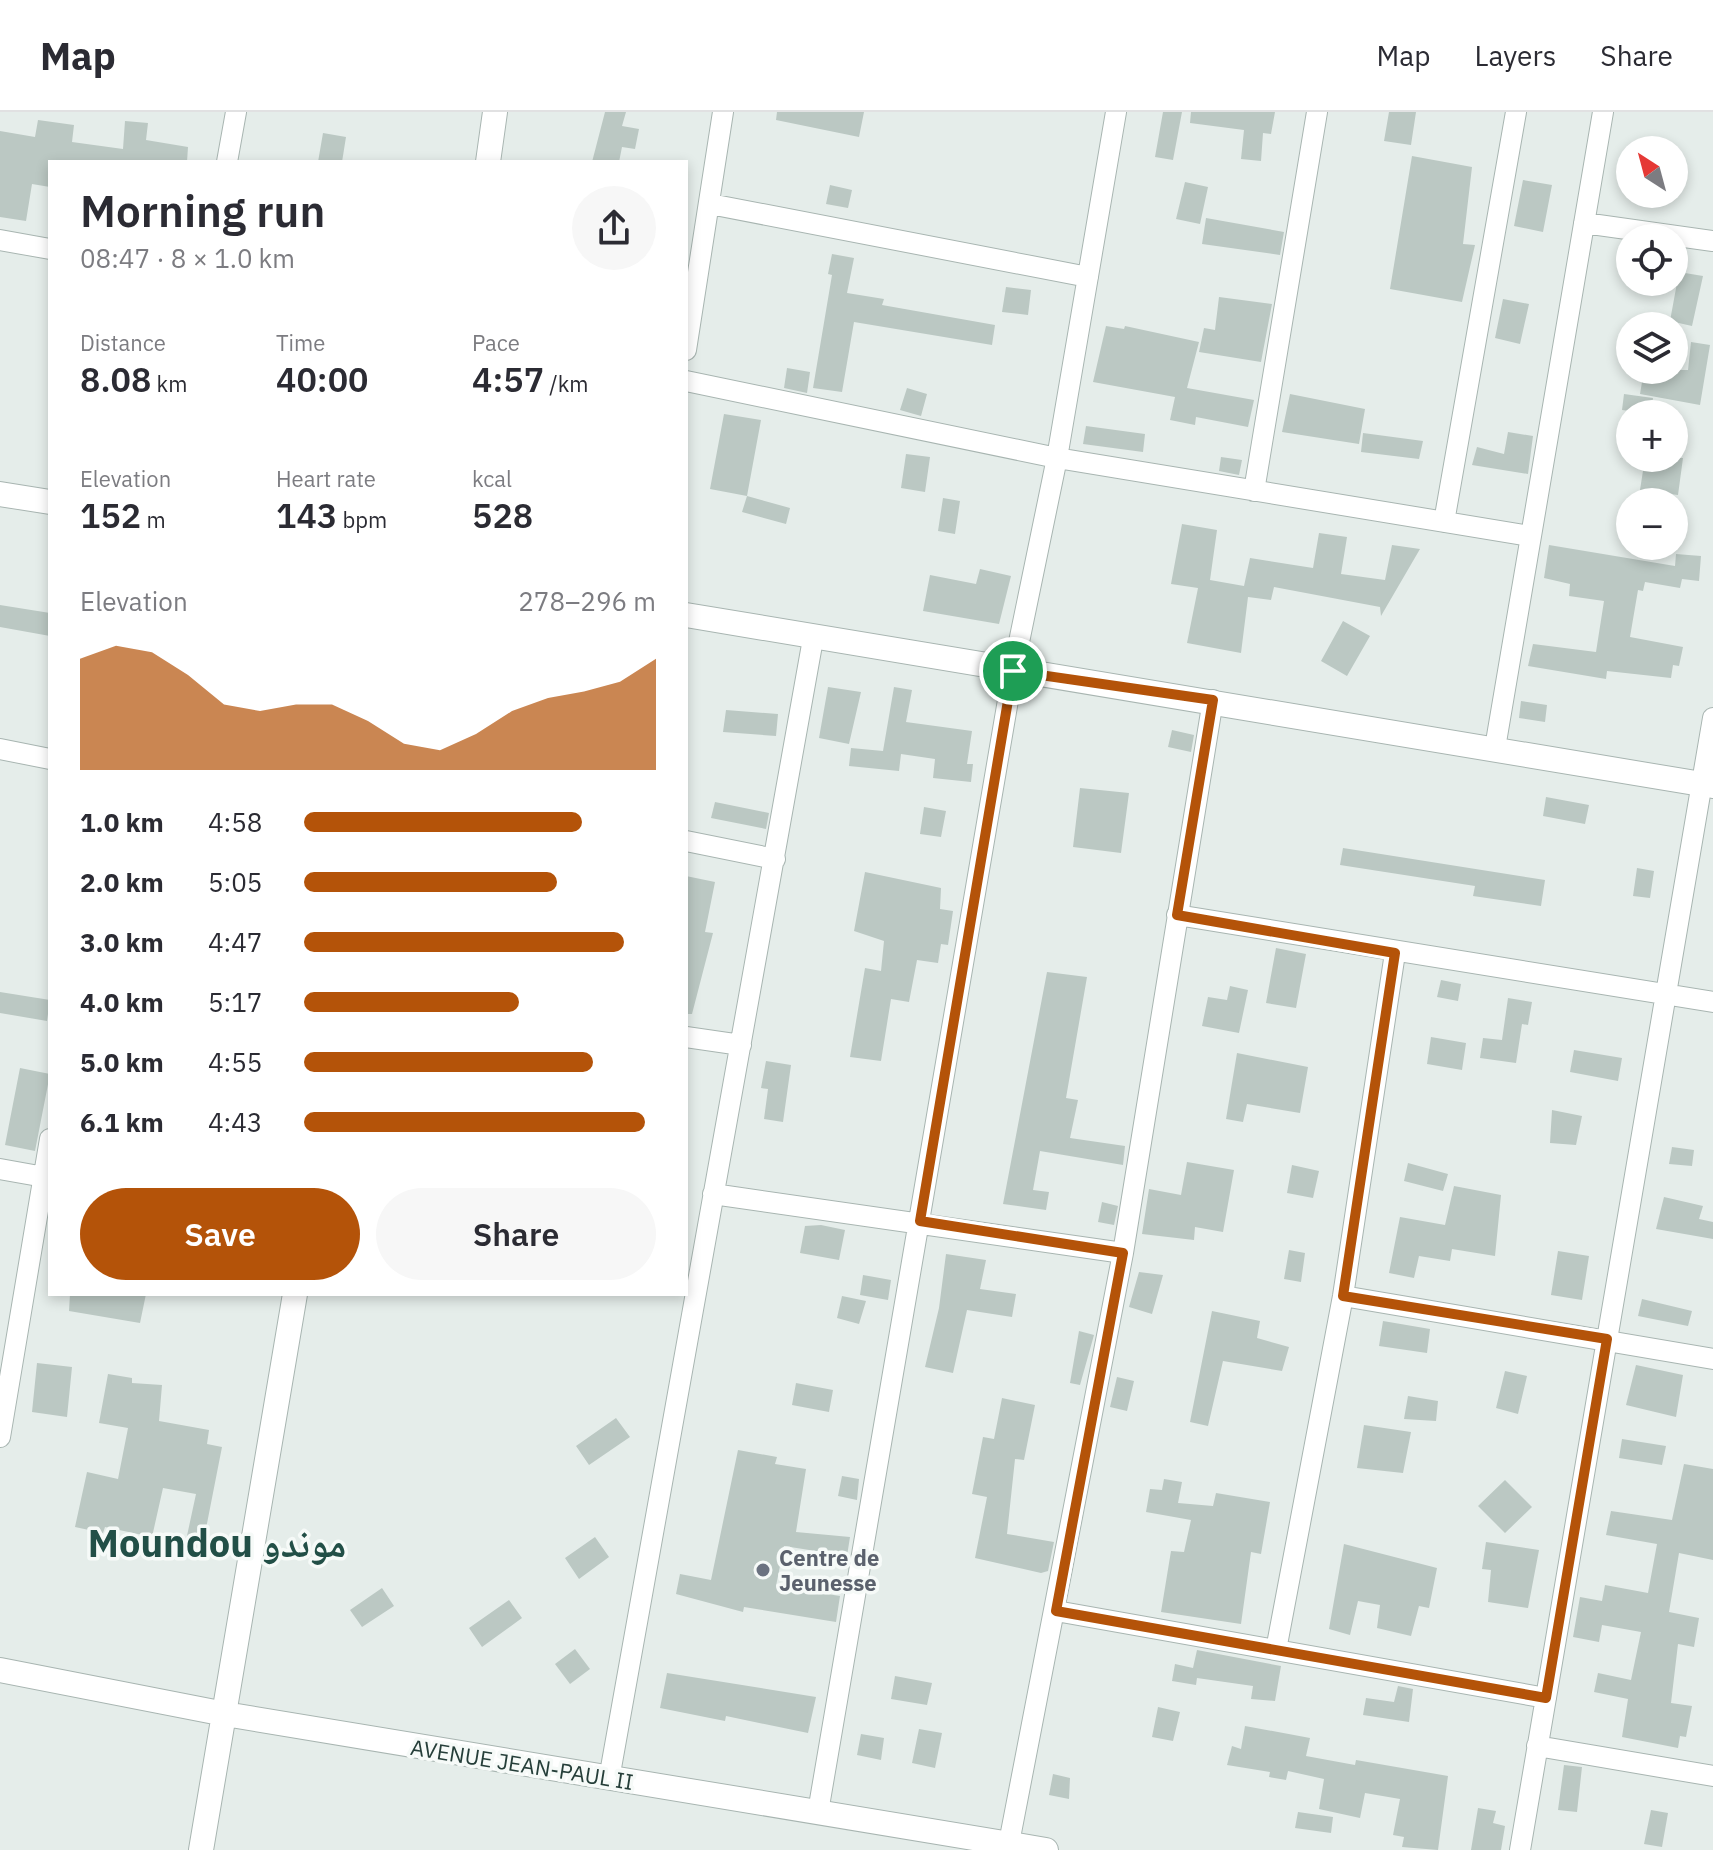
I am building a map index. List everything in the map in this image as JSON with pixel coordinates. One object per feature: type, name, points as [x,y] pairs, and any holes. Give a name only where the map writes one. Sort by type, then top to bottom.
[{"type":"street","points":[[227,160],[236,112]]},
{"type":"street","points":[[488,160],[495,112]]},
{"type":"street","points":[[688,338],[723,112]]},
{"type":"street","points":[[818,1812],[1013,671],[1057,458],[1116,112]]},
{"type":"street","points":[[1254,491],[1317,112]]},
{"type":"street","points":[[1444,522],[1516,112]]},
{"type":"street","points":[[1495,748],[1603,112]]},
{"type":"street","points":[[710,204],[1088,277]]},
{"type":"street","points":[[1584,223],[1713,241]]},
{"type":"street","points":[[0,240],[48,249]]},
{"type":"street","points":[[688,381],[1057,458],[1530,536]]},
{"type":"street","points":[[0,494],[48,502]]},
{"type":"street","points":[[688,615],[813,639],[1213,700],[1707,785]]},
{"type":"street","points":[[609,1779],[813,639]]},
{"type":"street","points":[[1009,1843],[1123,1253],[1213,700]]},
{"type":"street","points":[[1520,1850],[1664,992],[1707,785],[1713,718]]},
{"type":"street","points":[[0,749],[48,759]]},
{"type":"street","points":[[688,841],[775,859]]},
{"type":"street","points":[[1177,915],[1395,953],[1664,992],[1713,1002]]},
{"type":"street","points":[[1276,1650],[1343,1296],[1395,953]]},
{"type":"street","points":[[688,1037],[741,1045]]},
{"type":"street","points":[[0,1169],[47,1177],[3,1400],[0,1437]]},
{"type":"street","points":[[713,1194],[920,1221],[1123,1253]]},
{"type":"street","points":[[201,1850],[295,1296]]},
{"type":"street","points":[[1343,1296],[1713,1359]]},
{"type":"street","points":[[1056,1611],[1546,1698]]},
{"type":"street","name":"AVENUE JEAN-PAUL II","points":[[0,1670],[225,1714],[1046,1850]]},
{"type":"street","points":[[1537,1746],[1713,1776]]},
{"type":"building","points":[[605,112],[626,112],[622,126],[639,129],[635,149],[622,147],[619,160],[593,160]]},
{"type":"building","points":[[777,112],[864,112],[859,137],[776,120]]},
{"type":"building","points":[[1163,112],[1182,112],[1173,160],[1155,157]]},
{"type":"building","points":[[1191,112],[1275,112],[1271,134],[1263,133],[1261,161],[1241,159],[1244,130],[1190,123]]},
{"type":"building","points":[[1389,112],[1416,112],[1411,145],[1384,141]]},
{"type":"building","points":[[38,120],[74,125],[72,142],[123,149],[125,121],[148,123],[146,140],[188,147],[187,160],[48,160],[48,187],[32,184],[26,221],[0,217],[0,131],[35,137]]},
{"type":"building","points":[[323,133],[346,137],[342,160],[318,160]]},
{"type":"building","points":[[1412,156],[1472,167],[1463,244],[1475,245],[1462,302],[1390,289]]},
{"type":"building","points":[[1523,180],[1552,185],[1543,232],[1514,226]]},
{"type":"building","points":[[1185,182],[1208,187],[1200,224],[1176,219]]},
{"type":"building","points":[[830,185],[852,190],[848,208],[826,204]]},
{"type":"building","points":[[1206,218],[1284,232],[1280,255],[1202,244]]},
{"type":"building","points":[[832,254],[854,258],[847,293],[884,299],[882,305],[995,325],[992,345],[854,322],[842,392],[813,388],[832,275],[828,274]]},
{"type":"building","points":[[1688,274],[1703,276],[1692,326],[1688,325],[1688,312],[1672,312],[1675,296],[1688,296]]},
{"type":"building","points":[[1006,287],[1031,290],[1028,315],[1002,312]]},
{"type":"building","points":[[1219,297],[1272,304],[1261,362],[1199,352],[1204,328],[1215,330]]},
{"type":"building","points":[[1503,299],[1529,304],[1520,344],[1495,338]]},
{"type":"building","points":[[1106,326],[1124,329],[1125,326],[1199,342],[1187,388],[1254,400],[1248,427],[1196,417],[1195,425],[1170,420],[1175,397],[1093,382]]},
{"type":"building","points":[[1691,342],[1710,345],[1700,405],[1688,403],[1688,400],[1640,394],[1642,384],[1688,384]]},
{"type":"building","points":[[787,368],[810,372],[807,393],[784,388]]},
{"type":"building","points":[[907,388],[927,394],[921,416],[900,410]]},
{"type":"building","points":[[1290,394],[1365,409],[1359,444],[1282,432]]},
{"type":"building","points":[[1624,394],[1653,398],[1653,400],[1623,400]]},
{"type":"building","points":[[724,414],[761,420],[747,496],[710,489]]},
{"type":"building","points":[[1086,426],[1145,434],[1143,452],[1083,444]]},
{"type":"building","points":[[1508,432],[1533,436],[1528,474],[1472,465],[1477,447],[1504,454]]},
{"type":"building","points":[[1363,433],[1423,441],[1419,459],[1361,452]]},
{"type":"building","points":[[906,454],[930,457],[925,492],[901,488]]},
{"type":"building","points":[[1221,457],[1242,460],[1239,475],[1219,471]]},
{"type":"building","points":[[1643,472],[1681,472],[1679,488],[1640,488]]},
{"type":"building","points":[[747,496],[790,508],[786,524],[742,512]]},
{"type":"building","points":[[943,498],[960,501],[955,534],[938,531]]},
{"type":"building","points":[[1182,524],[1217,530],[1210,580],[1244,586],[1250,558],[1313,568],[1319,533],[1347,537],[1341,574],[1385,580],[1392,545],[1420,549],[1381,616],[1380,607],[1274,587],[1271,600],[1248,597],[1241,653],[1187,643],[1198,588],[1171,584]]},
{"type":"building","points":[[1549,545],[1616,556],[1616,560],[1675,566],[1676,560],[1688,560],[1688,555],[1701,556],[1699,581],[1682,579],[1680,588],[1645,582],[1643,591],[1638,590],[1630,637],[1683,647],[1679,666],[1673,665],[1671,678],[1607,671],[1606,679],[1528,666],[1533,644],[1596,652],[1604,601],[1569,596],[1570,584],[1544,578]]},
{"type":"building","points":[[980,569],[1011,576],[999,624],[923,611],[930,575],[976,584]]},
{"type":"building","points":[[0,605],[48,613],[48,636],[0,627]]},
{"type":"building","points":[[1343,621],[1370,636],[1347,676],[1321,661]]},
{"type":"building","points":[[828,687],[861,692],[849,744],[819,738]]},
{"type":"building","points":[[894,687],[912,690],[906,722],[972,731],[967,764],[973,764],[971,782],[933,778],[935,759],[901,754],[899,771],[849,766],[851,748],[883,751]]},
{"type":"building","points":[[1521,701],[1547,705],[1545,722],[1519,718]]},
{"type":"building","points":[[726,710],[778,714],[776,736],[723,732]]},
{"type":"building","points":[[1172,730],[1194,735],[1191,752],[1168,747]]},
{"type":"building","points":[[1080,788],[1129,793],[1121,853],[1073,847]]},
{"type":"building","points":[[1546,797],[1589,805],[1585,824],[1543,816]]},
{"type":"building","points":[[715,802],[769,813],[766,829],[711,818]]},
{"type":"building","points":[[924,807],[946,811],[941,837],[920,834]]},
{"type":"building","points":[[1343,848],[1545,880],[1541,906],[1473,896],[1475,886],[1340,865]]},
{"type":"building","points":[[1637,868],[1654,871],[1650,898],[1633,896]]},
{"type":"building","points":[[865,872],[941,888],[940,909],[953,911],[948,945],[941,944],[938,963],[917,960],[909,1002],[891,999],[881,1061],[850,1057],[865,968],[881,971],[884,941],[854,931]]},
{"type":"building","points":[[688,876],[715,882],[705,932],[713,933],[692,1014],[688,1014]]},
{"type":"building","points":[[1276,948],[1306,954],[1296,1008],[1266,1003]]},
{"type":"building","points":[[1047,972],[1087,977],[1066,1098],[1078,1100],[1070,1138],[1125,1146],[1123,1165],[1040,1151],[1033,1190],[1049,1192],[1046,1210],[1003,1204]]},
{"type":"building","points":[[1441,980],[1461,984],[1458,1001],[1437,997]]},
{"type":"building","points":[[1230,986],[1248,990],[1239,1033],[1202,1026],[1208,997],[1227,1000]]},
{"type":"building","points":[[0,992],[48,1000],[47,1021],[0,1013]]},
{"type":"building","points":[[1508,998],[1532,1002],[1528,1025],[1522,1024],[1516,1063],[1480,1058],[1483,1038],[1502,1040]]},
{"type":"building","points":[[1431,1037],[1466,1043],[1462,1070],[1427,1064]]},
{"type":"building","points":[[1574,1050],[1622,1058],[1618,1081],[1570,1072]]},
{"type":"building","points":[[1237,1053],[1308,1067],[1300,1113],[1247,1104],[1243,1122],[1226,1119]]},
{"type":"building","points":[[766,1061],[791,1065],[783,1122],[764,1119],[768,1089],[761,1088]]},
{"type":"building","points":[[20,1068],[48,1074],[35,1151],[5,1145]]},
{"type":"building","points":[[1552,1110],[1582,1116],[1576,1145],[1550,1143]]},
{"type":"building","points":[[1672,1147],[1694,1150],[1692,1166],[1669,1164]]},
{"type":"building","points":[[1187,1162],[1234,1170],[1223,1232],[1195,1227],[1194,1240],[1142,1234],[1149,1189],[1181,1195]]},
{"type":"building","points":[[1408,1163],[1448,1174],[1443,1191],[1404,1181]]},
{"type":"building","points":[[1292,1165],[1319,1171],[1313,1198],[1287,1193]]},
{"type":"building","points":[[1454,1186],[1501,1195],[1495,1256],[1452,1249],[1450,1261],[1419,1256],[1414,1278],[1389,1273],[1400,1217],[1445,1225]]},
{"type":"building","points":[[1664,1197],[1703,1206],[1699,1219],[1713,1222],[1713,1239],[1656,1229]]},
{"type":"building","points":[[1102,1202],[1118,1206],[1114,1225],[1098,1222]]},
{"type":"building","points":[[821,1225],[845,1230],[839,1260],[800,1253],[805,1226]]},
{"type":"building","points":[[1289,1250],[1305,1253],[1301,1282],[1284,1279]]},
{"type":"building","points":[[1558,1251],[1589,1256],[1582,1300],[1551,1295]]},
{"type":"building","points":[[946,1254],[986,1260],[980,1289],[1016,1294],[1012,1317],[967,1310],[953,1373],[925,1367],[939,1308]]},
{"type":"building","points":[[1139,1272],[1163,1275],[1152,1314],[1129,1307]]},
{"type":"building","points":[[863,1275],[891,1280],[888,1300],[860,1295]]},
{"type":"building","points":[[70,1296],[146,1296],[140,1323],[69,1311]]},
{"type":"building","points":[[842,1296],[866,1301],[859,1324],[837,1318]]},
{"type":"building","points":[[1642,1299],[1692,1311],[1688,1326],[1638,1316]]},
{"type":"building","points":[[1212,1311],[1260,1321],[1257,1338],[1289,1347],[1282,1371],[1223,1361],[1208,1426],[1190,1422]]},
{"type":"building","points":[[1383,1321],[1430,1329],[1427,1353],[1379,1346]]},
{"type":"building","points":[[1079,1331],[1094,1335],[1080,1385],[1070,1383]]},
{"type":"building","points":[[37,1363],[72,1367],[67,1417],[32,1412]]},
{"type":"building","points":[[1636,1365],[1683,1375],[1676,1417],[1626,1405]]},
{"type":"building","points":[[1505,1371],[1527,1376],[1518,1414],[1496,1408]]},
{"type":"building","points":[[108,1374],[132,1378],[132,1383],[162,1385],[159,1421],[209,1430],[207,1444],[222,1447],[202,1549],[185,1545],[196,1494],[163,1488],[152,1537],[105,1527],[103,1533],[75,1527],[87,1472],[118,1479],[128,1428],[99,1423]]},
{"type":"building","points":[[1117,1377],[1134,1381],[1127,1411],[1110,1407]]},
{"type":"building","points":[[796,1383],[833,1390],[829,1412],[792,1405]]},
{"type":"building","points":[[1408,1396],[1438,1401],[1436,1421],[1404,1419]]},
{"type":"building","points":[[1002,1398],[1035,1405],[1024,1460],[1015,1459],[1007,1534],[1054,1542],[1048,1571],[1041,1573],[975,1558],[987,1497],[972,1494],[983,1437],[994,1439]]},
{"type":"building","points":[[616,1418],[630,1437],[589,1465],[576,1446]]},
{"type":"building","points":[[1364,1425],[1411,1432],[1403,1473],[1357,1468]]},
{"type":"building","points":[[1622,1439],[1666,1446],[1662,1465],[1619,1458]]},
{"type":"building","points":[[738,1450],[777,1457],[775,1464],[806,1469],[796,1532],[850,1537],[847,1556],[784,1546],[776,1586],[840,1596],[836,1622],[744,1607],[743,1612],[676,1594],[680,1574],[711,1580]]},
{"type":"building","points":[[1684,1464],[1713,1469],[1713,1560],[1679,1553],[1669,1612],[1699,1618],[1694,1647],[1678,1644],[1671,1703],[1692,1706],[1686,1737],[1680,1736],[1678,1748],[1622,1737],[1628,1699],[1594,1692],[1598,1673],[1631,1680],[1641,1632],[1602,1625],[1599,1642],[1573,1637],[1580,1597],[1602,1601],[1605,1585],[1648,1593],[1657,1544],[1606,1535],[1611,1511],[1672,1520]]},
{"type":"building","points":[[842,1476],[859,1479],[857,1500],[838,1496]]},
{"type":"building","points":[[1164,1479],[1182,1482],[1178,1503],[1213,1506],[1216,1493],[1270,1502],[1261,1554],[1251,1552],[1241,1624],[1161,1612],[1171,1551],[1184,1552],[1191,1520],[1146,1512],[1150,1489],[1162,1490]]},
{"type":"building","points":[[1505,1480],[1532,1507],[1505,1533],[1478,1506]]},
{"type":"building","points":[[595,1537],[609,1557],[579,1579],[565,1558]]},
{"type":"building","points":[[1486,1542],[1539,1550],[1528,1608],[1488,1602],[1491,1570],[1482,1569]]},
{"type":"building","points":[[1344,1544],[1437,1568],[1429,1608],[1419,1606],[1411,1636],[1377,1628],[1380,1605],[1358,1601],[1350,1635],[1329,1629]]},
{"type":"building","points":[[382,1588],[394,1606],[362,1627],[350,1610]]},
{"type":"building","points":[[509,1600],[522,1618],[482,1647],[469,1628]]},
{"type":"building","points":[[575,1649],[590,1669],[570,1684],[555,1664]]},
{"type":"building","points":[[1197,1650],[1281,1666],[1275,1701],[1251,1699],[1253,1686],[1197,1678],[1196,1685],[1172,1681],[1175,1664],[1193,1668]]},
{"type":"building","points":[[667,1673],[816,1697],[808,1733],[726,1716],[725,1721],[660,1708]]},
{"type":"building","points":[[895,1676],[932,1683],[927,1705],[891,1699]]},
{"type":"building","points":[[1398,1686],[1413,1689],[1409,1722],[1363,1715],[1366,1698],[1394,1702]]},
{"type":"building","points":[[1158,1707],[1180,1712],[1173,1741],[1152,1737]]},
{"type":"building","points":[[1245,1726],[1310,1738],[1306,1756],[1355,1765],[1356,1760],[1448,1776],[1438,1850],[1402,1847],[1404,1837],[1393,1835],[1400,1799],[1365,1793],[1360,1818],[1319,1809],[1324,1779],[1288,1771],[1286,1780],[1269,1777],[1270,1772],[1227,1765],[1232,1746],[1241,1749]]},
{"type":"building","points":[[919,1729],[942,1733],[935,1768],[912,1763]]},
{"type":"building","points":[[861,1734],[884,1738],[881,1760],[857,1755]]},
{"type":"building","points":[[1564,1765],[1582,1767],[1577,1812],[1558,1810]]},
{"type":"building","points":[[1053,1774],[1070,1778],[1069,1799],[1049,1795]]},
{"type":"building","points":[[1478,1808],[1496,1811],[1493,1823],[1505,1826],[1501,1850],[1471,1850]]},
{"type":"building","points":[[1651,1810],[1668,1813],[1662,1847],[1644,1844]]},
{"type":"building","points":[[1298,1812],[1333,1817],[1331,1833],[1295,1828]]},
{"type":"place","name":"Centre de Jeunesse","points":[[763,1570]]},
{"type":"district","name":"Moundou موندو","points":[[217,1542]]},
{"type":"route","points":[[1013,671],[1213,700],[1177,915],[1395,953],[1343,1296],[1607,1339],[1546,1698],[1056,1611],[1123,1253],[920,1221],[1013,671]]}]
